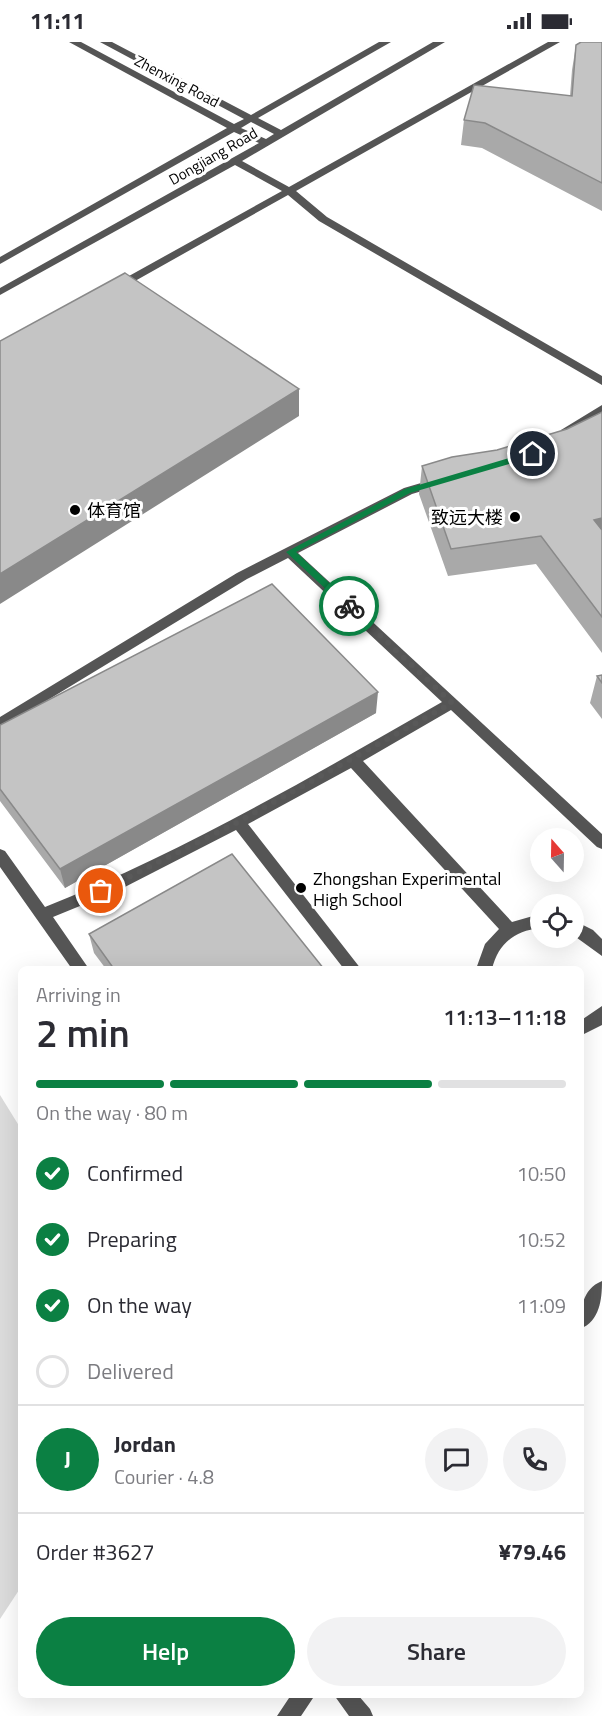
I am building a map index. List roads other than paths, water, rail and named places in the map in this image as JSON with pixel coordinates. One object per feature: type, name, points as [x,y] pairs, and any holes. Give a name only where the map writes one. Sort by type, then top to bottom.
[{"type":"street","name":"Zhenxing Road","points":[[74,42],[235,129],[267,143]]},
{"type":"street","name":"Zhenxing Road","points":[[105,42],[249,120],[281,134]]},
{"type":"street","name":"Dongjiang Road","points":[[0,261],[386,42]]},
{"type":"street","name":"Dongjiang Road","points":[[0,292],[236,161],[440,42]]},
{"type":"street","points":[[103,294],[555,42]]},
{"type":"street","points":[[236,161],[288,190],[323,219],[602,381]]},
{"type":"street","points":[[553,441],[602,409]]},
{"type":"street","points":[[0,724],[242,576],[408,491],[453,478]]},
{"type":"street","points":[[290,552],[602,843]]},
{"type":"street","points":[[42,915],[114,886],[238,822],[452,703]]},
{"type":"street","points":[[353,760],[508,929]]},
{"type":"street","points":[[238,822],[351,966]]},
{"type":"street","points":[[0,855],[79,966]]},
{"type":"street","points":[[484,966],[486,957],[495,941],[508,929],[530,922]]},
{"type":"street","points":[[584,933],[602,949]]},
{"type":"street","points":[[584,1027],[600,1019]]},
{"type":"street","points":[[584,1315],[602,1290]]},
{"type":"street","points":[[286,1716],[302,1698]]},
{"type":"street","points":[[347,1698],[363,1716]]},
{"type":"place","name":"体育馆","points":[[75,510]]},
{"type":"place","name":"致远大楼","points":[[515,517]]},
{"type":"place","name":"Zhongshan Experimental High School","points":[[301,888]]}]
